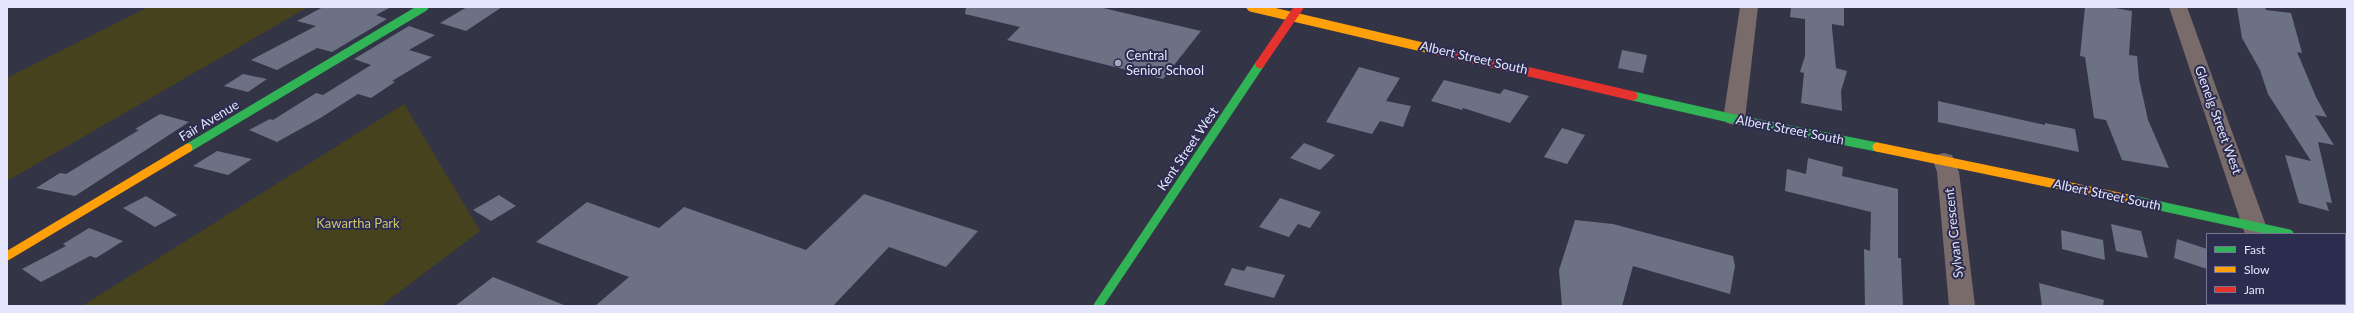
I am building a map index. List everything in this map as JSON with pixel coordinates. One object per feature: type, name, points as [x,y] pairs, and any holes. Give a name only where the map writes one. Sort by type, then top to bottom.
[{"type":"street","name":"Fair Avenue","points":[[7,256],[424,7]]},
{"type":"street","name":"Albert Street South","points":[[1251,7],[1734,119],[1944,160],[2256,230],[2281,233]]},
{"type":"street","name":"Kent Street West","points":[[1098,306],[1299,7]]},
{"type":"street","points":[[1734,119],[1749,7]]},
{"type":"street","name":"Glenelg Street West","points":[[2178,7],[2256,230]]},
{"type":"street","name":"Sylvan Crescent","points":[[1944,160],[1948,172],[1962,306]]},
{"type":"green space","points":[[148,7],[308,7],[7,181],[7,78]]},
{"type":"green space","name":"Kawartha Park","points":[[404,104],[480,231],[381,306],[82,306]]},
{"type":"building","points":[[323,7],[391,7],[376,15],[387,19],[332,52],[317,48],[277,70],[251,60],[316,26],[297,21]]},
{"type":"building","points":[[467,7],[502,7],[466,31],[440,23]]},
{"type":"building","points":[[966,7],[1099,7],[1201,31],[1163,79],[1007,40],[1020,27],[965,14]]},
{"type":"building","points":[[1791,7],[1844,7],[1844,26],[1832,24],[1836,68],[1847,71],[1841,91],[1842,111],[1801,103],[1804,73],[1800,72],[1805,56],[1805,19],[1790,17]]},
{"type":"building","points":[[2085,7],[2109,7],[2132,11],[2129,55],[2137,56],[2139,79],[2148,120],[2169,168],[2122,160],[2106,120],[2094,118],[2085,57],[2080,56]]},
{"type":"building","points":[[2237,7],[2265,7],[2266,10],[2291,13],[2302,53],[2297,52],[2316,97],[2327,117],[2315,115],[2334,145],[2318,142],[2332,203],[2326,202],[2329,211],[2299,203],[2285,155],[2311,161],[2268,94],[2260,70],[2242,38]]},
{"type":"building","points":[[409,26],[435,35],[409,50],[432,57],[392,81],[395,82],[371,98],[358,94],[322,117],[277,142],[249,130],[270,119],[273,120],[316,93],[323,95],[371,65],[354,59]]},
{"type":"building","points":[[1622,50],[1647,55],[1643,73],[1618,68]]},
{"type":"building","points":[[1359,67],[1400,78],[1386,101],[1411,106],[1403,127],[1380,121],[1372,134],[1326,122]]},
{"type":"building","points":[[243,74],[267,79],[248,92],[224,86]]},
{"type":"building","points":[[1444,80],[1500,94],[1504,89],[1529,96],[1510,123],[1463,108],[1462,110],[1431,101]]},
{"type":"building","points":[[1938,101],[2045,125],[2045,123],[2075,129],[2079,152],[1938,122]]},
{"type":"building","points":[[160,114],[189,122],[75,196],[36,188],[60,173],[66,174],[139,130],[135,129]]},
{"type":"building","points":[[1562,128],[1585,135],[1567,164],[1544,157]]},
{"type":"building","points":[[1304,143],[1335,155],[1320,170],[1290,158]]},
{"type":"building","points":[[217,151],[252,159],[228,175],[193,166]]},
{"type":"building","points":[[1808,158],[1843,167],[1842,176],[1898,189],[1898,258],[1901,258],[1903,306],[1865,306],[1864,249],[1870,251],[1871,212],[1785,191],[1787,169],[1806,174]]},
{"type":"building","points":[[864,194],[978,231],[946,267],[889,247],[833,306],[595,306],[629,277],[536,242],[587,202],[659,228],[684,207],[806,250]]},
{"type":"building","points":[[499,195],[516,206],[491,221],[473,210]]},
{"type":"building","points":[[146,196],[177,215],[155,227],[123,208]]},
{"type":"building","points":[[1280,198],[1321,212],[1310,228],[1298,224],[1289,237],[1259,227]]},
{"type":"building","points":[[1575,220],[1613,224],[1733,256],[1735,266],[1730,294],[1633,266],[1622,306],[1562,306],[1559,270]]},
{"type":"building","points":[[2111,224],[2141,231],[2148,258],[2116,251]]},
{"type":"building","points":[[89,228],[123,241],[96,258],[90,256],[41,282],[22,269],[66,246],[63,244]]},
{"type":"building","points":[[2061,230],[2103,240],[2105,260],[2062,249]]},
{"type":"building","points":[[2177,239],[2206,249],[2206,269],[2174,258]]},
{"type":"building","points":[[1247,266],[1285,275],[1274,298],[1224,285],[1232,268],[1244,271]]},
{"type":"building","points":[[493,277],[564,305],[564,306],[455,306]]},
{"type":"building","points":[[2039,283],[2104,300],[2103,306],[2042,306]]},
{"type":"traffic: fast","points":[[188,148],[424,7]]},
{"type":"traffic: fast","points":[[1098,306],[1260,64]]},
{"type":"traffic: fast","points":[[1633,96],[1734,119],[1877,147]]},
{"type":"traffic: fast","points":[[2128,199],[2284,233]]},
{"type":"traffic: slow","points":[[1251,7],[1435,50]]},
{"type":"traffic: slow","points":[[1877,147],[2128,199]]},
{"type":"traffic: slow","points":[[7,256],[188,148]]},
{"type":"traffic: jam","points":[[1260,64],[1299,7]]},
{"type":"traffic: jam","points":[[1435,50],[1633,96]]},
{"type":"place","name":"Central Senior School","points":[[1118,63]]}]
